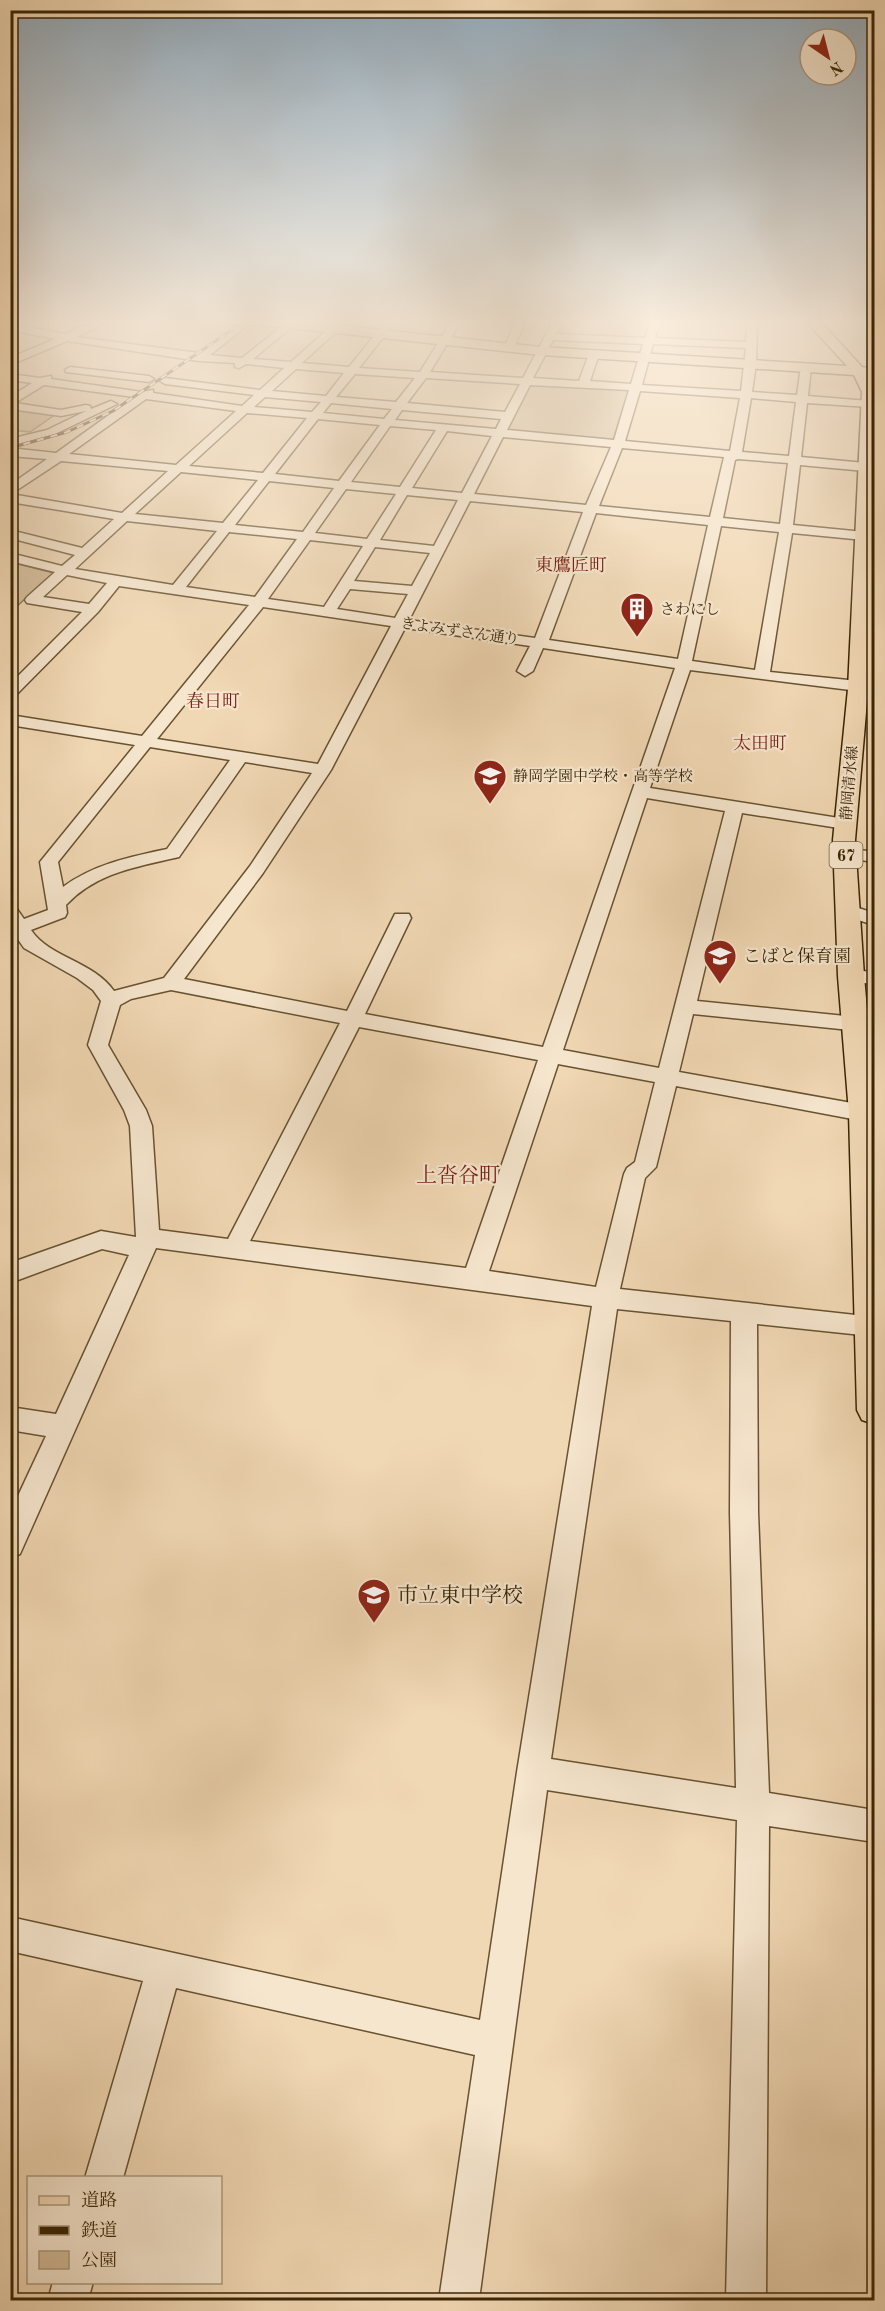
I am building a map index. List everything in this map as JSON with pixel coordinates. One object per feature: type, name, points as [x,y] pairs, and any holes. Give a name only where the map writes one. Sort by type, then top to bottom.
[{"type":"main road","name":"静岡清水線","points":[[870,429],[868,468],[871,536],[867,650],[864,689],[845,824],[851,976],[863,1113],[869,1142],[874,1410]]},
{"type":"street","points":[[10,443],[56,429]]},
{"type":"street","points":[[10,491],[97,429]]},
{"type":"street","points":[[93,609],[32,600],[221,429]]},
{"type":"street","points":[[177,589],[305,429]]},
{"type":"street","points":[[111,1001],[100,985],[84,973],[31,944],[16,920],[58,914],[49,862],[259,602],[382,429]]},
{"type":"street","points":[[328,612],[441,429]]},
{"type":"street","points":[[451,429],[868,468]]},
{"type":"street","points":[[171,983],[257,869],[323,770],[467,498],[500,429]]},
{"type":"street","points":[[525,671],[540,642],[623,429]]},
{"type":"street","points":[[474,1279],[684,664],[738,429]]},
{"type":"street","points":[[762,675],[786,529],[799,429]]},
{"type":"street","points":[[10,452],[871,536]]},
{"type":"street","points":[[10,498],[124,517],[438,550]]},
{"type":"street","points":[[10,534],[84,553]]},
{"type":"street","name":"きよみずさん通り","points":[[10,557],[116,581],[864,689]]},
{"type":"street","points":[[10,693],[93,609],[116,581]]},
{"type":"street","points":[[346,584],[417,591]]},
{"type":"street","points":[[10,720],[323,770]]},
{"type":"street","points":[[57,904],[68,890],[108,868],[173,853],[240,758]]},
{"type":"street","points":[[640,792],[845,824]]},
{"type":"street","points":[[459,2301],[533,1772],[606,1298],[635,1174],[645,1167],[735,807]]},
{"type":"street","points":[[846,853],[874,857]]},
{"type":"street","points":[[849,910],[874,919]]},
{"type":"street","points":[[234,1249],[353,1019],[402,918]]},
{"type":"street","points":[[851,976],[874,978]]},
{"type":"street","points":[[10,1545],[146,1243],[141,1126],[135,1110],[98,1045],[111,1001],[125,994],[171,983],[666,1078],[863,1113]]},
{"type":"street","points":[[684,1006],[855,1024],[874,1035]]},
{"type":"street","points":[[10,1273],[101,1240],[234,1249],[606,1298],[871,1326]]},
{"type":"street","points":[[744,1313],[744,1512],[753,1807],[746,2301]]},
{"type":"street","points":[[10,1418],[63,1427]]},
{"type":"street","points":[[533,1772],[874,1826]]},
{"type":"street","points":[[10,1934],[495,2041]]},
{"type":"street","points":[[105,2176],[164,1968]]},
{"type":"street","points":[[68,2301],[73,2284]]},
{"type":"green space","points":[[11,429],[35,429],[30,432]]},
{"type":"green space","points":[[505,429],[619,429],[615,442],[503,432]]},
{"type":"green space","points":[[10,562],[54,573],[16,607],[11,607]]},
{"type":"railway","points":[[10,448],[74,429]]},
{"type":"place","name":"さわにし","points":[[637,638]]},
{"type":"place","name":"静岡学園中学校・高等学校","points":[[490,805]]},
{"type":"place","name":"こばと保育園","points":[[720,985]]},
{"type":"place","name":"市立東中学校","points":[[374,1624]]},
{"type":"district","name":"東鷹匠町","points":[[571,565]]},
{"type":"district","name":"春日町","points":[[213,701]]},
{"type":"district","name":"太田町","points":[[760,743]]},
{"type":"district","name":"上沓谷町","points":[[458,1175]]}]
